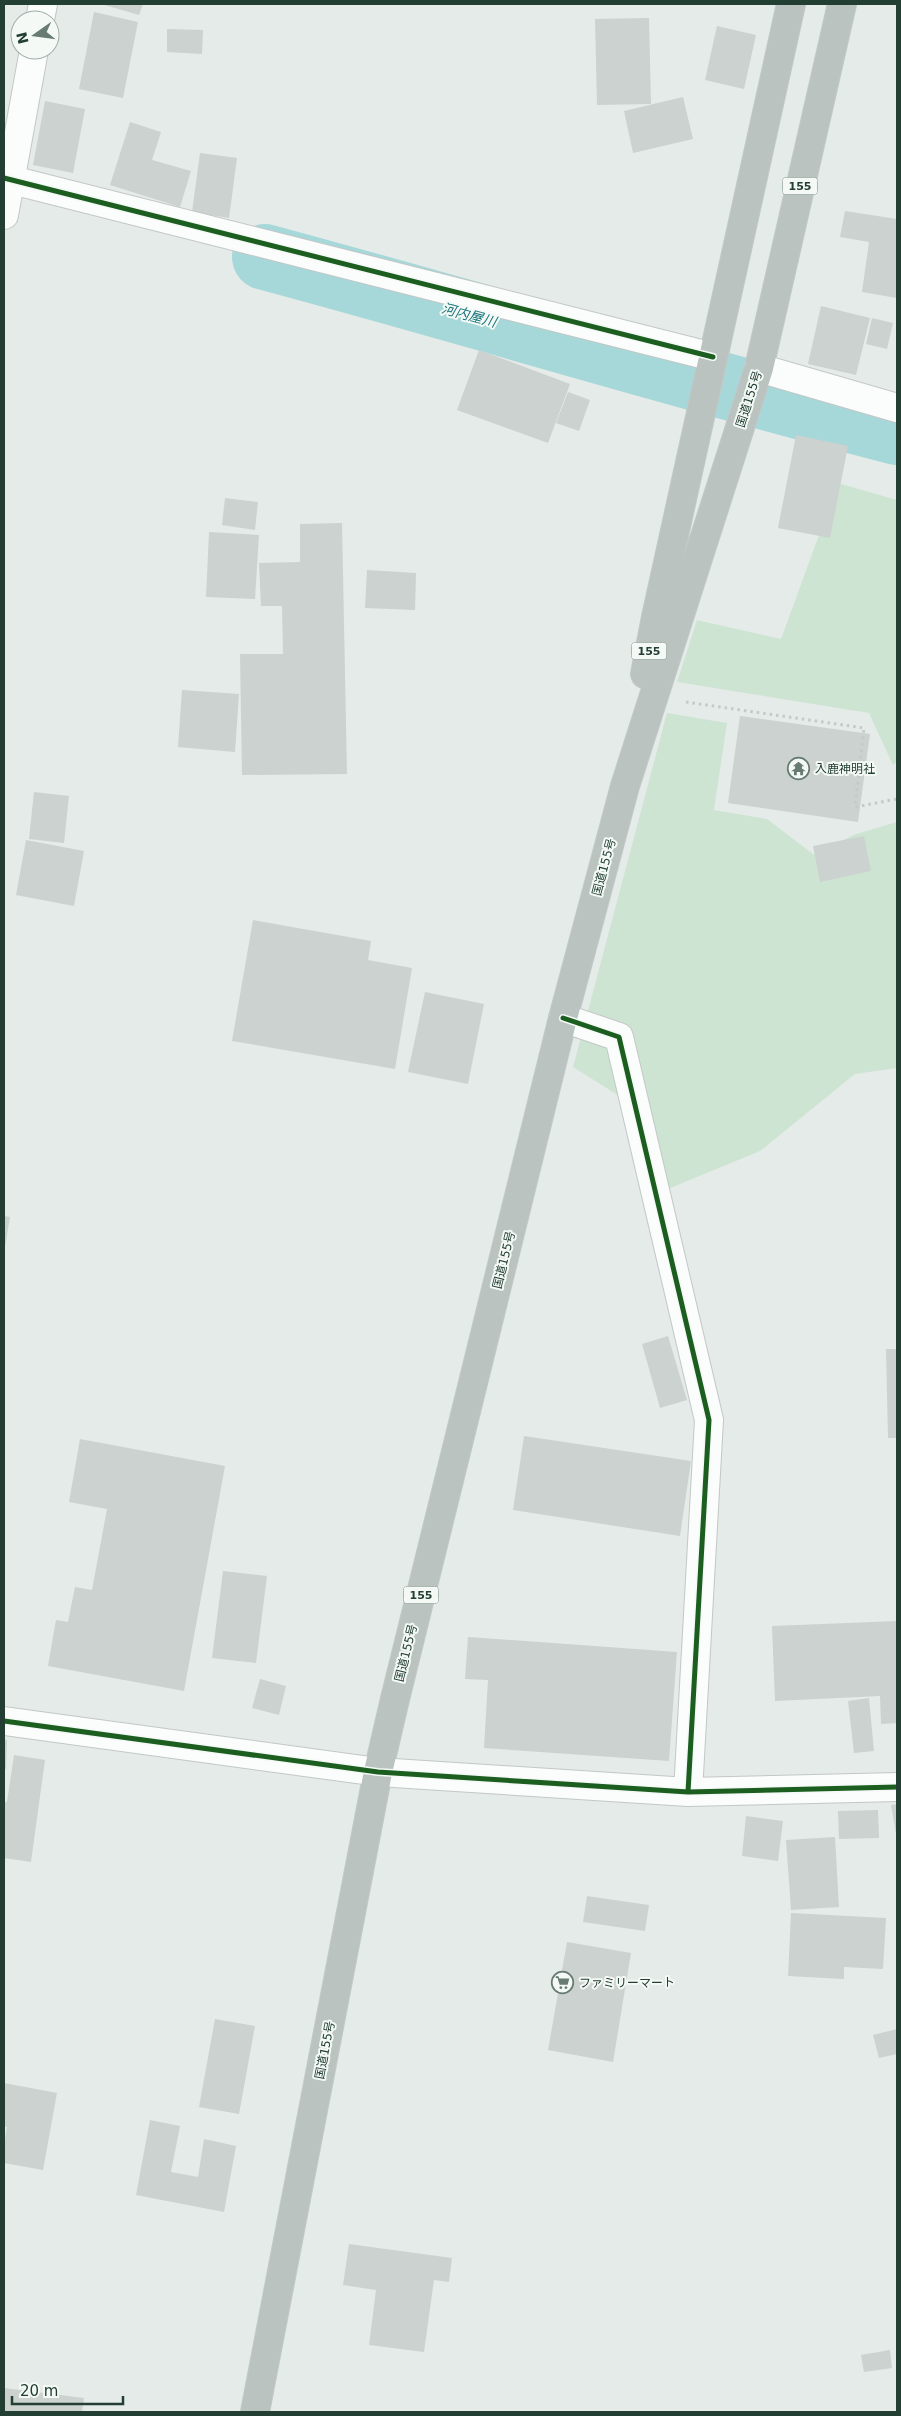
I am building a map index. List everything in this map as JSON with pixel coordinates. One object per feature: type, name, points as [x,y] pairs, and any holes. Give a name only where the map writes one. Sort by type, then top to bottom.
[{"type":"highway","name":"国道155号","points":[[625,786],[656,616],[791,4]]},
{"type":"highway","name":"国道155号","points":[[255,2412],[378,1772],[563,1018],[625,786],[759,368],[842,4]]},
{"type":"street","points":[[4,215],[7,179],[32,60]]},
{"type":"street","points":[[7,179],[713,356]]},
{"type":"street","points":[[759,368],[897,408]]},
{"type":"street","points":[[563,1018],[619,1037],[709,1420],[688,1792]]},
{"type":"street","points":[[4,1721],[378,1772],[688,1792],[897,1787]]},
{"type":"path","points":[[654,697],[864,728],[855,807],[897,799]]},
{"type":"green space","points":[[838,483],[897,500],[897,761],[893,765],[869,713],[677,682],[697,620],[781,639]]},
{"type":"green space","points":[[667,713],[727,723],[714,810],[767,819],[813,854],[856,834],[897,822],[897,1068],[855,1074],[760,1151],[668,1189],[640,1109],[573,1067]]},
{"type":"building","points":[[101,4],[143,4],[139,15]]},
{"type":"building","points":[[94,12],[138,22],[123,98],[79,89]]},
{"type":"building","points":[[649,18],[651,104],[597,105],[595,19]]},
{"type":"building","points":[[717,26],[756,35],[744,89],[705,80]]},
{"type":"building","points":[[167,29],[203,30],[202,54],[167,52]]},
{"type":"building","points":[[683,97],[693,139],[633,153],[624,111]]},
{"type":"building","points":[[45,101],[85,109],[73,173],[33,165]]},
{"type":"building","points":[[130,122],[161,132],[152,160],[191,171],[180,207],[110,185]]},
{"type":"building","points":[[200,153],[237,158],[229,218],[192,212]]},
{"type":"building","points":[[845,211],[897,219],[897,298],[862,292],[869,242],[840,237]]},
{"type":"building","points":[[821,306],[870,318],[856,375],[808,364]]},
{"type":"building","points":[[872,318],[893,323],[887,349],[866,344]]},
{"type":"building","points":[[479,350],[570,384],[548,443],[457,410]]},
{"type":"building","points":[[568,392],[590,400],[579,431],[556,423]]},
{"type":"building","points":[[796,435],[848,446],[830,538],[778,528]]},
{"type":"building","points":[[225,498],[258,502],[255,530],[222,525]]},
{"type":"building","points":[[342,523],[347,774],[242,775],[240,654],[283,654],[282,606],[261,606],[259,563],[300,562],[300,524]]},
{"type":"building","points":[[209,532],[259,535],[255,599],[206,597]]},
{"type":"building","points":[[367,570],[416,573],[415,610],[365,608]]},
{"type":"building","points":[[182,690],[239,694],[235,752],[178,747]]},
{"type":"building","name":"入鹿神明社","points":[[740,716],[870,734],[858,822],[728,803]]},
{"type":"building","points":[[34,792],[69,796],[64,843],[29,839]]},
{"type":"building","points":[[864,836],[871,871],[820,882],[813,846]]},
{"type":"building","points":[[26,840],[84,851],[74,906],[16,895]]},
{"type":"building","points":[[253,920],[371,941],[368,960],[412,968],[395,1069],[232,1041]]},
{"type":"building","points":[[425,992],[484,1004],[468,1084],[408,1072]]},
{"type":"building","points":[[4,1216],[10,1217],[5,1247],[4,1247]]},
{"type":"building","points":[[668,1336],[687,1400],[660,1408],[642,1344]]},
{"type":"building","points":[[886,1349],[897,1349],[897,1438],[888,1438]]},
{"type":"building","points":[[524,1436],[691,1461],[680,1536],[513,1510]]},
{"type":"building","points":[[80,1439],[225,1466],[184,1691],[48,1666],[56,1620],[68,1622],[75,1587],[92,1590],[107,1509],[69,1502]]},
{"type":"building","points":[[223,1571],[267,1576],[256,1663],[212,1658]]},
{"type":"building","points":[[897,1621],[897,1723],[881,1724],[880,1696],[775,1701],[772,1626]]},
{"type":"building","points":[[468,1637],[677,1652],[669,1761],[484,1748],[488,1680],[465,1679]]},
{"type":"building","points":[[260,1679],[286,1686],[279,1715],[252,1708]]},
{"type":"building","points":[[869,1698],[874,1751],[854,1753],[848,1701]]},
{"type":"building","points":[[4,1739],[7,1740],[6,1769],[4,1769]]},
{"type":"building","points":[[14,1755],[45,1760],[31,1862],[4,1858],[4,1802],[7,1802]]},
{"type":"building","points":[[897,1804],[897,1834],[896,1834],[891,1805]]},
{"type":"building","points":[[878,1810],[879,1838],[839,1839],[838,1811]]},
{"type":"building","points":[[746,1816],[783,1821],[778,1861],[742,1856]]},
{"type":"building","points":[[835,1837],[839,1907],[791,1910],[786,1840]]},
{"type":"building","points":[[587,1896],[649,1905],[645,1931],[583,1922]]},
{"type":"building","points":[[791,1913],[886,1918],[883,1969],[844,1967],[844,1979],[788,1976]]},
{"type":"building","points":[[567,1942],[631,1953],[613,2062],[548,2050]]},
{"type":"building","points":[[215,2019],[255,2026],[239,2114],[199,2107]]},
{"type":"building","points":[[897,2029],[897,2054],[879,2058],[873,2035]]},
{"type":"building","points":[[4,2083],[57,2093],[43,2170],[4,2163],[7,2127],[4,2126]]},
{"type":"building","points":[[150,2120],[180,2126],[171,2172],[198,2177],[204,2139],[236,2146],[224,2212],[136,2195]]},
{"type":"building","points":[[349,2244],[452,2258],[449,2282],[434,2280],[424,2352],[369,2345],[376,2290],[343,2285]]},
{"type":"building","points":[[890,2350],[892,2368],[864,2372],[861,2355]]},
{"type":"building","points":[[4,2388],[84,2398],[82,2412],[4,2412]]},
{"type":"waterway","name":"河内屋川","points":[[265,257],[739,390],[897,432]]},
{"type":"cycle path","points":[[4,178],[713,357]]},
{"type":"cycle path","points":[[563,1018],[619,1037],[709,1420],[688,1792]]},
{"type":"cycle path","points":[[4,1721],[378,1772],[688,1792],[897,1787]]},
{"type":"place","name":"入鹿神明社","points":[[799,769]]},
{"type":"place","name":"ファミリーマート","points":[[563,1983]]}]
